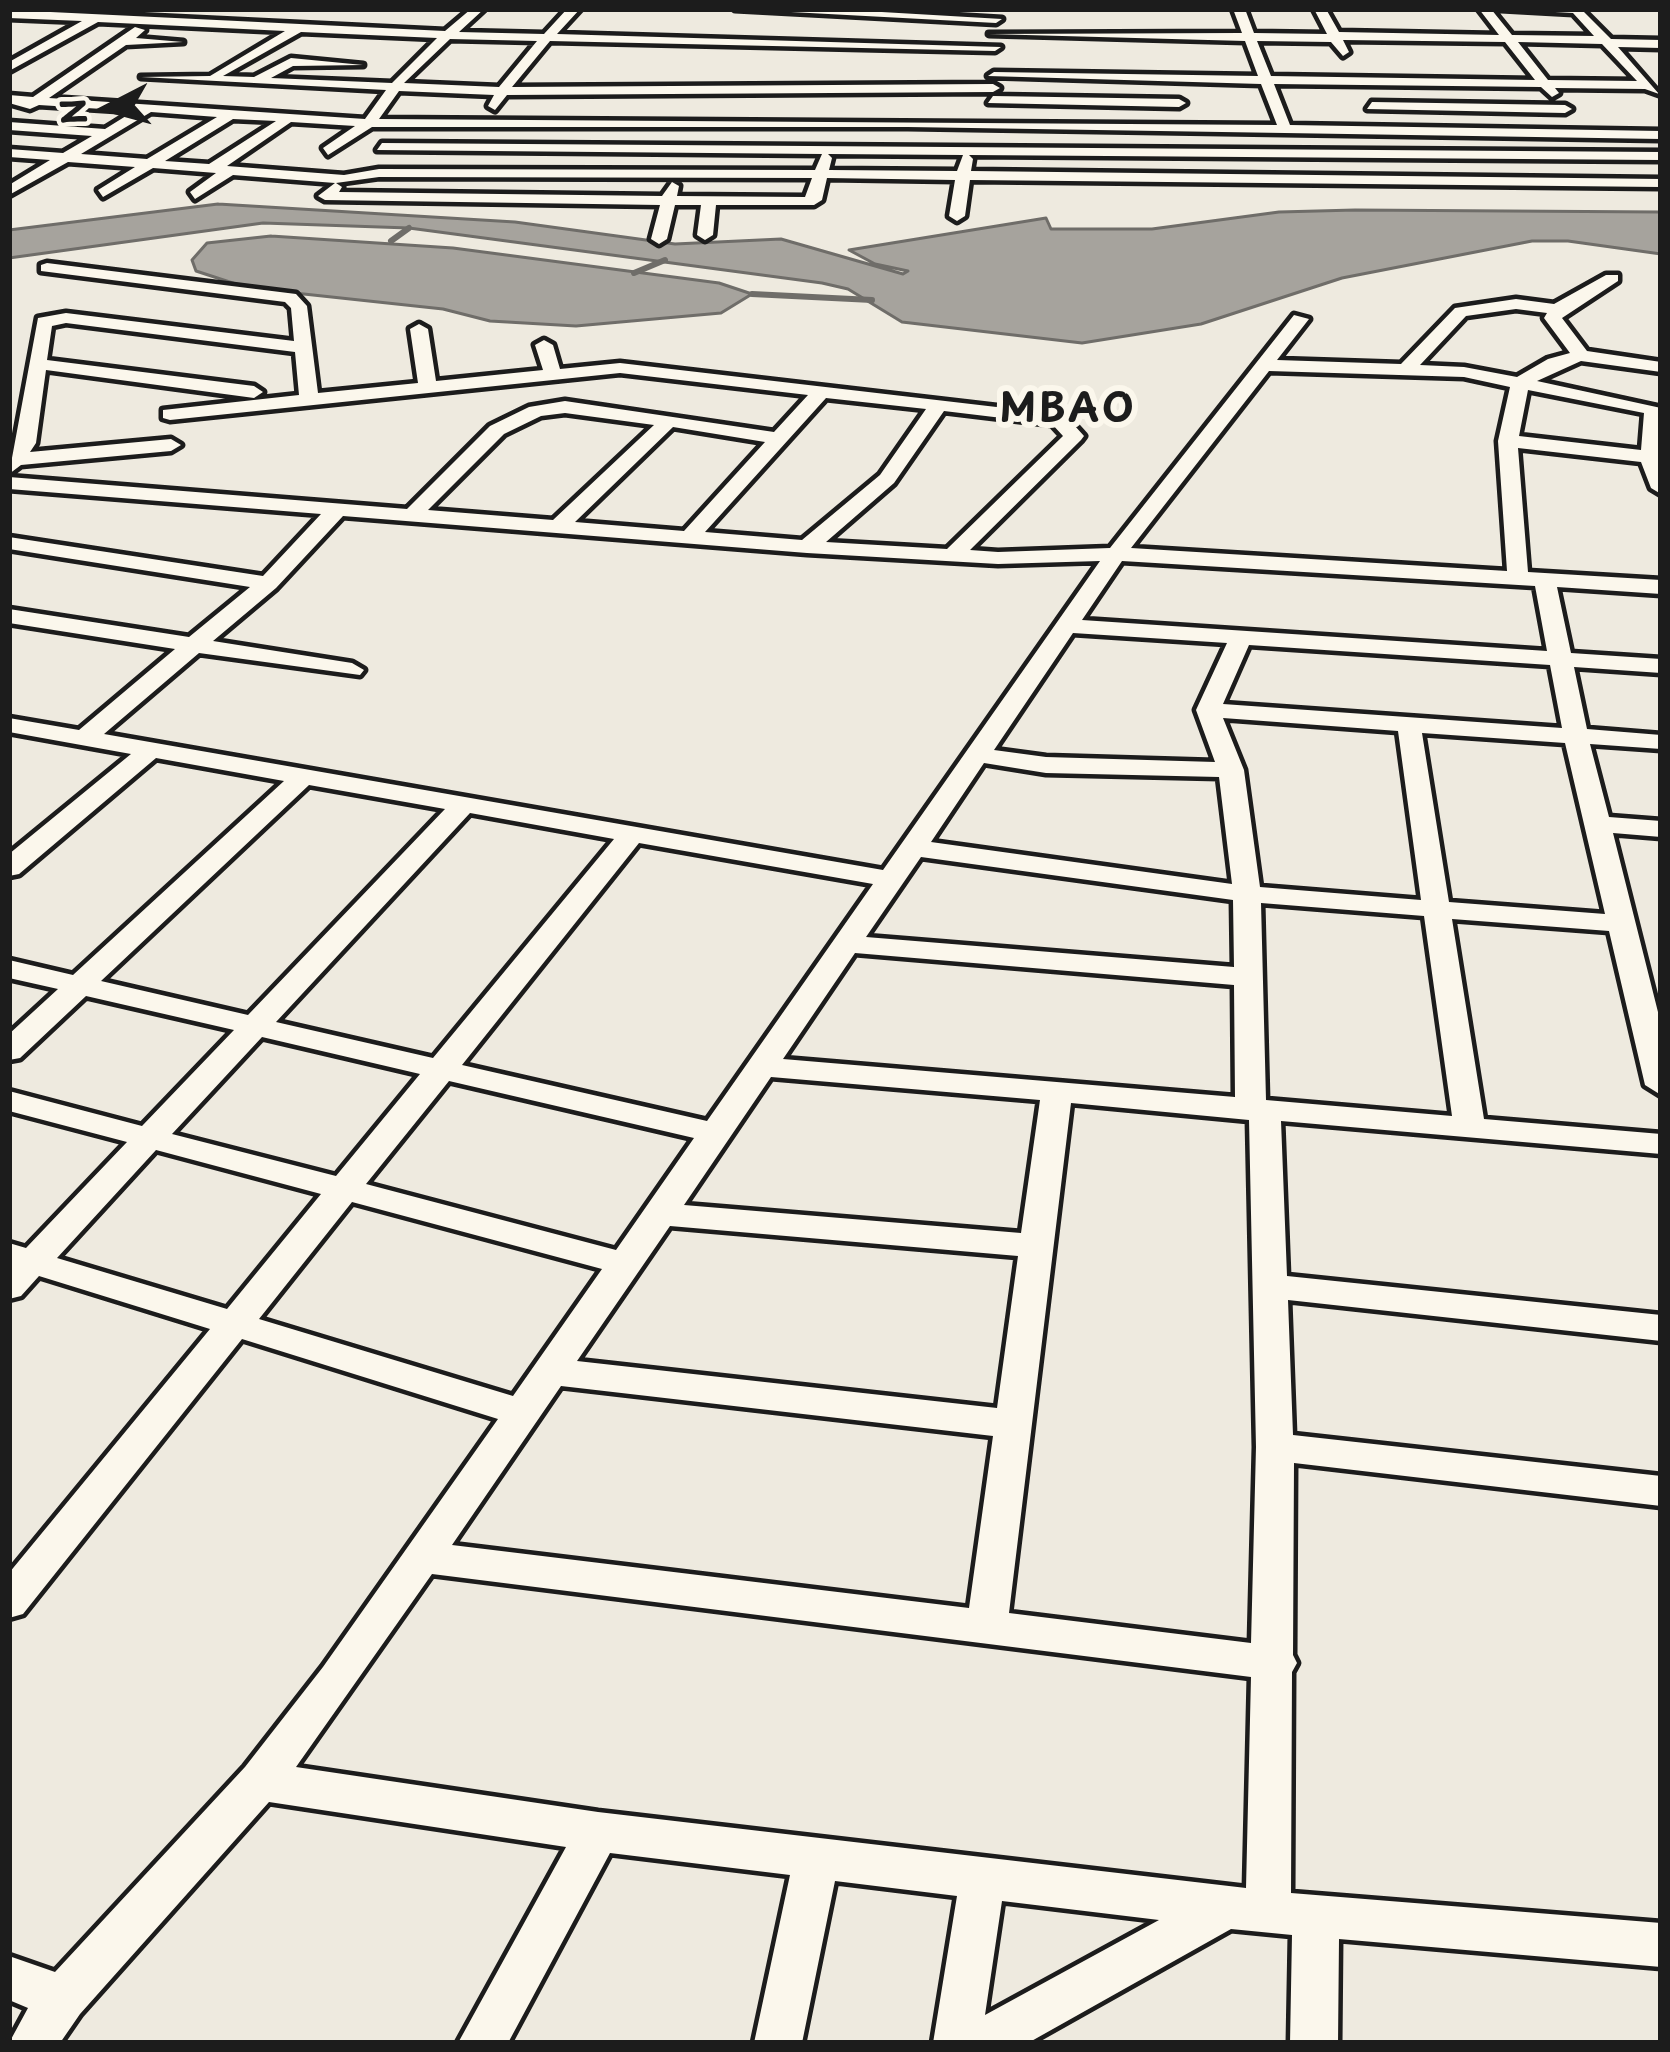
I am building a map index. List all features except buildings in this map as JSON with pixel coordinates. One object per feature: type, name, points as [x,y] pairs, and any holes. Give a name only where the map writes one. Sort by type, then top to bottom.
[{"type":"street","points":[[10,66],[112,9]]},
{"type":"street","points":[[742,9],[920,13],[994,64],[1108,126],[1661,135]]},
{"type":"street","points":[[1239,9],[1285,129]]},
{"type":"street","points":[[1306,9],[1320,9],[1372,106],[1409,154],[1418,204]]},
{"type":"street","points":[[1485,9],[1585,134]]},
{"type":"street","points":[[1507,9],[1575,9],[1656,92]]},
{"type":"street","points":[[15,12],[344,31],[899,44],[1179,103]]},
{"type":"street","points":[[899,44],[920,13]]},
{"type":"street","points":[[447,17],[477,15]]},
{"type":"street","points":[[328,152],[370,123],[409,68],[445,34],[477,15]]},
{"type":"street","points":[[545,20],[574,16]]},
{"type":"street","points":[[442,173],[527,55],[574,16]]},
{"type":"street","points":[[12,127],[35,101],[154,21]]},
{"type":"street","points":[[1411,23],[1432,52]]},
{"type":"street","points":[[180,54],[222,25]]},
{"type":"street","points":[[205,79],[298,28]]},
{"type":"street","points":[[829,118],[994,64],[1075,28],[1250,37],[1661,44]]},
{"type":"street","points":[[1075,28],[1079,77]]},
{"type":"street","points":[[1161,29],[1186,128]]},
{"type":"street","points":[[320,47],[344,31]]},
{"type":"street","points":[[123,40],[196,43]]},
{"type":"street","points":[[707,115],[733,41]]},
{"type":"street","points":[[234,44],[363,49]]},
{"type":"street","points":[[767,59],[899,44],[1079,77],[1545,84],[1656,92]]},
{"type":"street","points":[[9,47],[106,51]]},
{"type":"street","points":[[405,51],[447,52]]},
{"type":"street","points":[[507,54],[547,56]]},
{"type":"street","points":[[1233,56],[1256,56]]},
{"type":"street","points":[[204,114],[291,62],[365,66]]},
{"type":"street","points":[[972,69],[994,64]]},
{"type":"street","points":[[147,77],[503,91],[827,88],[994,64]]},
{"type":"street","points":[[957,216],[972,124],[994,64]]},
{"type":"street","points":[[98,106],[164,65]]},
{"type":"street","points":[[10,66],[35,66]]},
{"type":"street","points":[[58,67],[82,68]]},
{"type":"street","points":[[387,67],[430,69]]},
{"type":"street","points":[[1443,68],[1454,82]]},
{"type":"street","points":[[344,179],[325,196],[811,201],[829,149],[826,70]]},
{"type":"street","points":[[492,71],[537,72]]},
{"type":"street","points":[[514,200],[566,117],[584,72]]},
{"type":"street","points":[[9,99],[370,123],[707,115],[972,124]]},
{"type":"street","points":[[212,169],[299,100]]},
{"type":"street","points":[[1372,106],[1565,109]]},
{"type":"street","points":[[381,108],[483,120]]},
{"type":"street","points":[[9,191],[146,110]]},
{"type":"street","points":[[103,193],[228,116]]},
{"type":"street","points":[[902,149],[908,122]]},
{"type":"street","points":[[1108,126],[1109,201]]},
{"type":"street","points":[[12,127],[108,133]]},
{"type":"street","points":[[1231,186],[1240,152],[1238,128]]},
{"type":"street","points":[[1539,134],[1568,182]]},
{"type":"street","points":[[189,139],[250,143]]},
{"type":"street","points":[[382,147],[1661,156]]},
{"type":"street","points":[[499,174],[514,149]]},
{"type":"street","points":[[9,153],[344,179],[366,173],[818,174],[1106,177],[1231,186],[1414,181],[1661,183]]},
{"type":"street","points":[[195,195],[230,170]]},
{"type":"street","points":[[659,239],[676,175]]},
{"type":"street","points":[[705,235],[709,201]]},
{"type":"street","points":[[47,268],[280,295],[299,307],[309,399]]},
{"type":"street","points":[[1581,356],[1552,318],[1557,309],[1612,278]]},
{"type":"street","points":[[1409,366],[1461,312],[1516,304],[1557,309]]},
{"type":"street","points":[[304,347],[66,318],[44,322],[40,364],[14,463],[168,471],[335,512],[556,529],[953,555],[1116,554],[1661,587]]},
{"type":"street","points":[[32,2043],[63,1998],[260,1781],[427,1558],[715,1133],[766,1067],[910,847],[1071,626],[1116,554],[1300,319]]},
{"type":"street","points":[[418,329],[428,386]]},
{"type":"street","points":[[544,345],[553,374]]},
{"type":"street","points":[[1661,367],[1581,356],[1554,363],[1520,383],[1508,441],[1532,579],[1561,659],[1622,924],[1652,1011],[1661,1084]]},
{"type":"street","points":[[40,364],[271,395],[278,403]]},
{"type":"street","points":[[1261,364],[1409,366],[1520,383],[1659,413],[1655,458],[1661,488]]},
{"type":"street","points":[[170,413],[553,374],[661,370],[820,394],[1058,419],[1074,436],[953,555]]},
{"type":"street","points":[[168,471],[170,381]]},
{"type":"street","points":[[689,538],[820,394]]},
{"type":"street","points":[[807,547],[887,479],[939,405]]},
{"type":"street","points":[[410,517],[497,430],[536,410],[566,407],[779,439]]},
{"type":"street","points":[[556,529],[669,421]]},
{"type":"street","points":[[1508,441],[1655,458]]},
{"type":"street","points":[[9,483],[168,471]]},
{"type":"street","points":[[84,738],[268,583],[335,512]]},
{"type":"street","points":[[9,543],[268,583]]},
{"type":"street","points":[[9,616],[352,670]]},
{"type":"street","points":[[1071,626],[1661,666]]},
{"type":"street","points":[[1240,638],[1208,710],[1231,770],[1246,894],[1275,1447],[1276,1663],[1248,1909]]},
{"type":"street","points":[[1208,710],[1661,742]]},
{"type":"street","points":[[9,725],[889,879]]},
{"type":"street","points":[[1409,725],[1469,1126]]},
{"type":"street","points":[[9,868],[151,750]]},
{"type":"street","points":[[980,755],[1046,765],[1231,770]]},
{"type":"street","points":[[9,1051],[303,777]]},
{"type":"street","points":[[17,1268],[149,1138],[463,805]]},
{"type":"street","points":[[1597,824],[1661,829]]},
{"type":"street","points":[[9,1602],[348,1190],[632,834]]},
{"type":"street","points":[[910,847],[1246,894],[1622,924]]},
{"type":"street","points":[[848,944],[1247,977]]},
{"type":"street","points":[[9,969],[715,1133]]},
{"type":"street","points":[[766,1067],[1661,1144]]},
{"type":"street","points":[[987,1626],[1056,1095]]},
{"type":"street","points":[[9,1100],[626,1264]]},
{"type":"street","points":[[662,1214],[1036,1246]]},
{"type":"street","points":[[17,1268],[237,1321],[524,1413]]},
{"type":"street","points":[[1269,1286],[1661,1328]]},
{"type":"street","points":[[554,1372],[1012,1424]]},
{"type":"street","points":[[1275,1447],[1661,1491]]},
{"type":"street","points":[[427,1558],[1276,1663]]},
{"type":"street","points":[[260,1781],[598,1832],[1248,1909],[1661,1945]]},
{"type":"street","points":[[482,2043],[598,1832]]},
{"type":"street","points":[[778,2043],[817,1856]]},
{"type":"street","points":[[957,2043],[983,1876]]},
{"type":"street","points":[[981,2043],[1248,1909]]},
{"type":"street","points":[[1314,2043],[1316,1916]]},
{"type":"street","points":[[9,1978],[63,1998]]},
{"type":"shaded area","points":[[218,204],[515,222],[675,244],[781,239],[903,274],[908,271],[875,264],[849,250],[1046,218],[1051,229],[1152,229],[1279,212],[1355,210],[1661,212],[1661,254],[1568,241],[1532,241],[1342,278],[1201,324],[1082,343],[902,322],[848,289],[822,283],[409,228],[263,223],[9,258],[9,230]]},
{"type":"shaded area","points":[[271,236],[453,248],[719,283],[752,294],[721,313],[576,326],[490,321],[443,309],[248,288],[196,271],[192,260],[207,243]]},
{"type":"waterway","points":[[391,241],[409,228]]},
{"type":"waterway","points":[[634,273],[665,260]]},
{"type":"waterway","points":[[752,294],[872,300]]},
{"type":"district","name":"MBAO","points":[[1068,411]]}]
